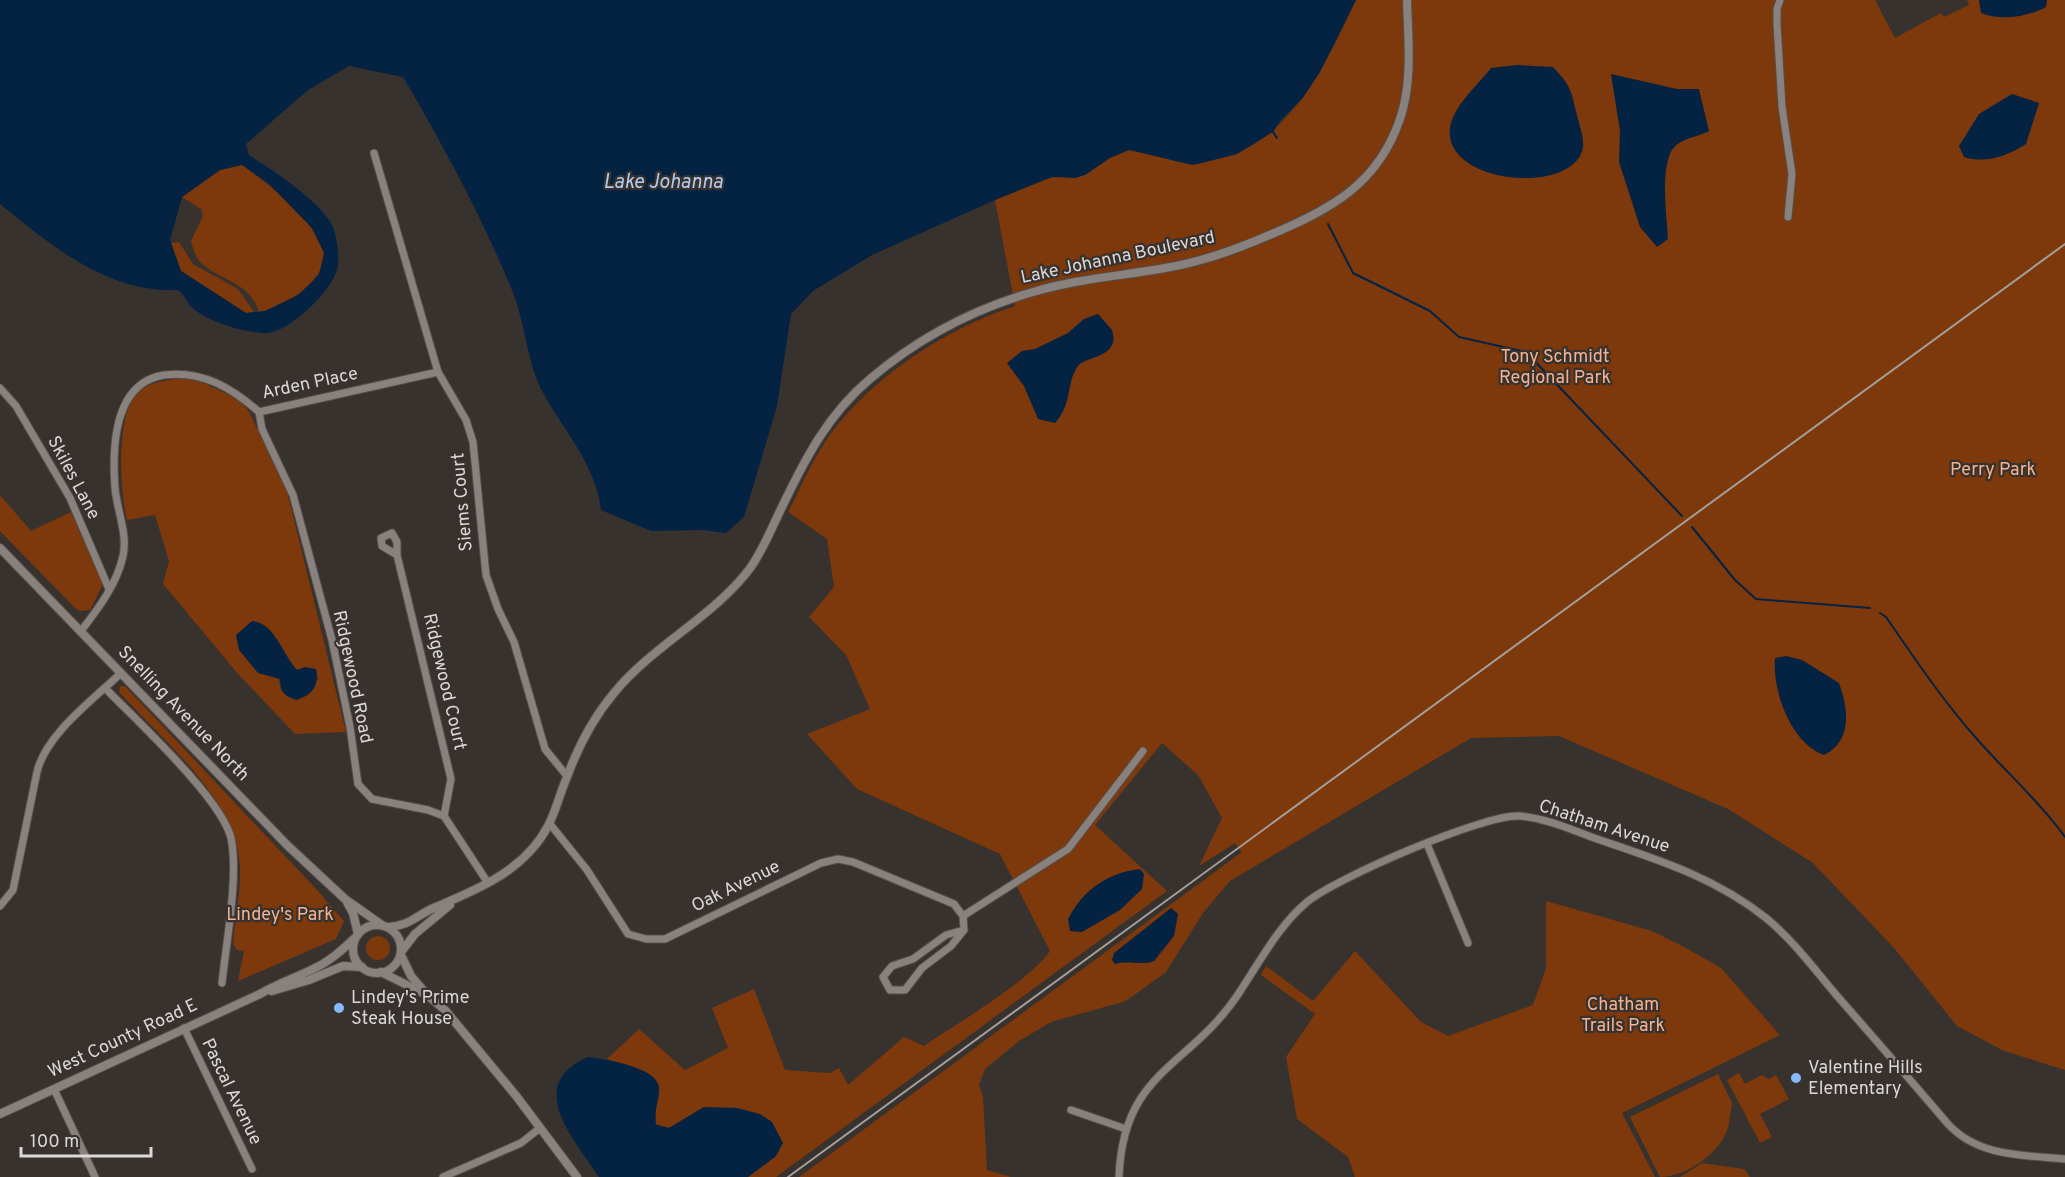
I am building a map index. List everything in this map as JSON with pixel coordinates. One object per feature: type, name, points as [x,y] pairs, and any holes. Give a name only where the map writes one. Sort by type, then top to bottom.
[{"type":"street","name":"Lake Johanna Boulevard","points":[[385,926],[412,923],[431,909],[488,883],[528,853],[550,824],[567,776],[586,733],[624,681],[730,590],[750,567],[820,435],[850,398],[887,366],[956,322],[1013,298],[1062,284],[1171,268],[1240,247],[1316,215],[1359,184],[1384,152],[1400,118],[1408,63],[1407,0]]},
{"type":"street","points":[[1780,0],[1777,9],[1782,97],[1792,174],[1792,199],[1788,217]]},
{"type":"street","name":"Siems Court","points":[[374,153],[438,372],[466,420],[473,442],[483,558],[490,587],[514,642],[545,748],[567,776]]},
{"type":"street","name":"Arden Place","points":[[81,631],[110,589],[124,554],[124,538],[116,489],[116,463],[123,405],[131,392],[158,377],[192,375],[236,392],[259,412],[438,372]]},
{"type":"street","name":"Skiles Lane","points":[[0,388],[16,406],[70,498],[110,589]]},
{"type":"street","name":"Ridgewood Road","points":[[259,412],[262,429],[293,495],[332,640],[350,727],[358,784],[372,799],[444,816]]},
{"type":"street","name":"Snelling Avenue North","points":[[0,548],[287,845],[345,899],[385,926]]},
{"type":"street","name":"Ridgewood Court","points":[[397,555],[451,779],[444,816]]},
{"type":"street","points":[[0,906],[13,890],[37,772],[43,754],[55,736],[121,673]]},
{"type":"street","name":"Snelling Avenue North","points":[[105,688],[211,801],[224,820],[231,836],[234,874],[222,983]]},
{"type":"street","points":[[964,930],[946,935],[913,959],[888,969],[883,977],[886,986],[895,991],[905,990],[922,968],[951,946],[964,930],[963,915],[1068,849],[1143,751]]},
{"type":"street","points":[[444,816],[488,883]]},
{"type":"street","name":"Chatham Avenue","points":[[1119,1177],[1126,1129],[1148,1085],[1215,1024],[1284,927],[1307,902],[1337,882],[1473,824],[1518,816],[1545,820],[1700,876],[1748,904],[1787,938],[1963,1139],[1986,1149],[2065,1159]]},
{"type":"street","name":"Oak Avenue","points":[[550,824],[587,870],[628,934],[638,938],[665,939],[821,863],[838,859],[853,862],[954,904],[963,915]]},
{"type":"street","points":[[1427,844],[1468,943]]},
{"type":"street","name":"Snelling Avenue North","points":[[345,899],[353,913],[357,936]]},
{"type":"street","name":"Lake Johanna Boulevard","points":[[401,953],[415,934],[454,900]]},
{"type":"street","points":[[427,995],[381,972],[368,971],[362,967],[354,954],[357,936],[366,927],[385,926],[400,939],[401,953],[411,976],[477,1047],[577,1177]]},
{"type":"street","name":"West County Road E","points":[[0,1114],[260,994],[286,979],[312,970],[333,957],[357,936]]},
{"type":"street","points":[[381,972],[392,968],[401,953]]},
{"type":"street","name":"West County Road E","points":[[260,994],[309,980],[343,966],[362,967]]},
{"type":"street","name":"Pascal Avenue","points":[[184,1028],[252,1169]]},
{"type":"street","points":[[54,1089],[95,1177]]},
{"type":"street","points":[[1071,1110],[1126,1129]]},
{"type":"street","points":[[443,1177],[521,1143],[540,1128]]},
{"type":"green space","name":"Tony Schmidt Regional Park","points":[[1356,0],[1875,0],[1895,38],[1941,13],[1944,17],[1969,5],[1967,0],[2065,0],[2065,1070],[2004,1051],[1957,1026],[1894,948],[1813,863],[1728,809],[1559,736],[1471,738],[1230,881],[1203,913],[1166,972],[1126,1001],[1051,1022],[1019,1041],[985,1069],[979,1085],[983,1097],[987,1170],[1011,1177],[799,1177],[1242,852],[1235,843],[1199,866],[1222,818],[1198,775],[1162,743],[1095,825],[1167,891],[776,1177],[748,1177],[776,1156],[704,1107],[669,1128],[656,1124],[655,1079],[644,1072],[607,1059],[639,1029],[685,1070],[728,1048],[712,1008],[754,989],[785,1070],[830,1073],[839,1068],[848,1085],[904,1037],[924,1046],[973,1014],[1026,976],[1050,951],[1000,854],[857,789],[807,734],[870,709],[846,655],[809,617],[834,587],[827,539],[788,512],[808,471],[839,424],[882,380],[933,344],[988,316],[1015,306],[995,200],[1050,178],[1082,176],[1112,156],[1124,151],[1138,151],[1195,164],[1244,150],[1266,136],[1286,118],[1304,96],[1332,49]]},
{"type":"green space","points":[[242,165],[277,192],[300,215],[318,239],[324,256],[320,270],[307,287],[284,303],[259,312],[249,294],[242,288],[199,261],[191,241],[203,216],[201,209],[182,197],[220,170]]},
{"type":"green space","points":[[179,242],[193,264],[238,289],[254,312],[246,313],[181,271],[171,243]]},
{"type":"green space","points":[[187,378],[238,399],[248,410],[286,487],[346,732],[295,734],[238,674],[163,584],[169,561],[155,515],[127,520],[122,490],[121,450],[127,413],[133,398],[147,386]],"holes":[[[270,630],[283,653],[297,670],[316,669],[318,680],[281,691]]]},
{"type":"green space","points":[[0,495],[31,531],[71,512],[103,584],[90,610],[80,611],[75,608],[0,531]]},
{"type":"green space","name":"Lindey's Park","points":[[120,686],[125,686],[344,921],[336,939],[238,981],[244,951],[237,950],[233,944],[240,867],[233,834],[223,812],[208,790],[173,748],[119,692]]},
{"type":"green space","name":"Chatham Trails Park","points":[[1546,901],[1652,931],[1721,968],[1780,1035],[1622,1113],[1655,1177],[1355,1177],[1348,1157],[1297,1119],[1286,1057],[1315,1014],[1261,975],[1266,966],[1313,1001],[1355,951],[1421,1022],[1448,1036],[1533,1005],[1546,968]]},
{"type":"green space","points":[[378,936],[387,939],[390,948],[387,957],[378,960],[369,957],[366,948],[369,939]]},
{"type":"green space","points":[[1739,1073],[1745,1084],[1762,1075],[1769,1079],[1776,1075],[1789,1099],[1760,1114],[1772,1137],[1760,1143],[1727,1080]]},
{"type":"green space","points":[[1718,1074],[1732,1103],[1727,1132],[1714,1151],[1706,1158],[1679,1174],[1660,1177],[1630,1117]]},
{"type":"green space","points":[[1702,1163],[1744,1169],[1750,1177],[1680,1177]]},
{"type":"water","name":"Lake Johanna","points":[[0,0],[1356,0],[1320,72],[1302,99],[1281,120],[1273,132],[1237,154],[1193,165],[1129,150],[1110,158],[1085,175],[1075,178],[1052,177],[995,200],[872,255],[813,291],[791,314],[777,406],[744,517],[726,533],[702,530],[651,531],[601,510],[598,493],[585,462],[549,404],[536,377],[516,300],[487,234],[447,154],[403,77],[349,66],[308,90],[246,144],[249,155],[297,188],[321,210],[334,230],[337,243],[338,266],[328,287],[296,319],[274,332],[246,331],[219,323],[195,310],[178,290],[152,289],[128,284],[104,275],[60,250],[0,204]],"holes":[[[242,165],[269,184],[312,228],[324,253],[319,275],[298,295],[265,311],[246,313],[181,271],[170,240],[182,197],[220,170]]]},
{"type":"water","points":[[1979,0],[2047,0],[2046,7],[2039,10],[2023,15],[1997,17],[1981,13]]},
{"type":"water","points":[[1517,65],[1553,67],[1568,86],[1572,96],[1582,137],[1581,154],[1570,167],[1552,175],[1529,178],[1506,177],[1483,171],[1465,161],[1453,146],[1450,128],[1452,120],[1467,96],[1491,68]]},
{"type":"water","points":[[1611,74],[1677,89],[1699,89],[1709,131],[1684,140],[1672,150],[1668,159],[1665,181],[1668,239],[1657,247],[1640,227],[1619,162],[1620,131]]},
{"type":"water","points":[[2012,94],[2039,103],[2026,144],[1996,158],[1980,160],[1964,157],[1959,146],[1979,114]]},
{"type":"water","points":[[1098,314],[1112,330],[1112,346],[1101,355],[1078,366],[1074,372],[1064,408],[1055,423],[1038,419],[1024,386],[1007,363],[1022,351],[1035,349],[1068,333],[1084,319]]},
{"type":"water","points":[[252,621],[267,627],[273,633],[297,670],[305,667],[316,669],[317,680],[311,692],[296,700],[282,690],[280,679],[258,673],[239,650],[236,635]]},
{"type":"water","points":[[1786,656],[1802,660],[1839,683],[1846,713],[1844,733],[1833,749],[1824,755],[1812,749],[1793,728],[1780,700],[1775,658]]},
{"type":"water","points":[[1140,869],[1144,874],[1142,889],[1120,910],[1082,932],[1070,931],[1068,919],[1089,891],[1117,874]]},
{"type":"water","points":[[1171,908],[1178,914],[1174,936],[1154,961],[1115,964],[1112,960],[1114,953]]},
{"type":"water","points":[[588,1057],[629,1065],[649,1074],[656,1080],[659,1092],[655,1115],[656,1125],[669,1128],[704,1107],[737,1108],[760,1114],[772,1122],[783,1143],[776,1156],[748,1177],[599,1177],[568,1130],[560,1114],[557,1098],[559,1082],[569,1069]]},
{"type":"waterway","points":[[1273,132],[1277,138]]},
{"type":"waterway","points":[[1328,224],[1353,273],[1430,311],[1459,337],[1526,352],[1682,516]]},
{"type":"waterway","points":[[1692,527],[1735,580],[1756,599],[1870,608]]},
{"type":"waterway","points":[[1880,613],[1886,617],[1926,675],[1982,745],[2043,809],[2065,837]]},
{"type":"railway","points":[[788,1177],[2065,244]]},
{"type":"place","name":"Lindey's Prime Steak House","points":[[339,1008]]},
{"type":"place","name":"Valentine Hills Elementary","points":[[1796,1078]]},
{"type":"park label","name":"Perry Park","points":[[1993,470]]}]
